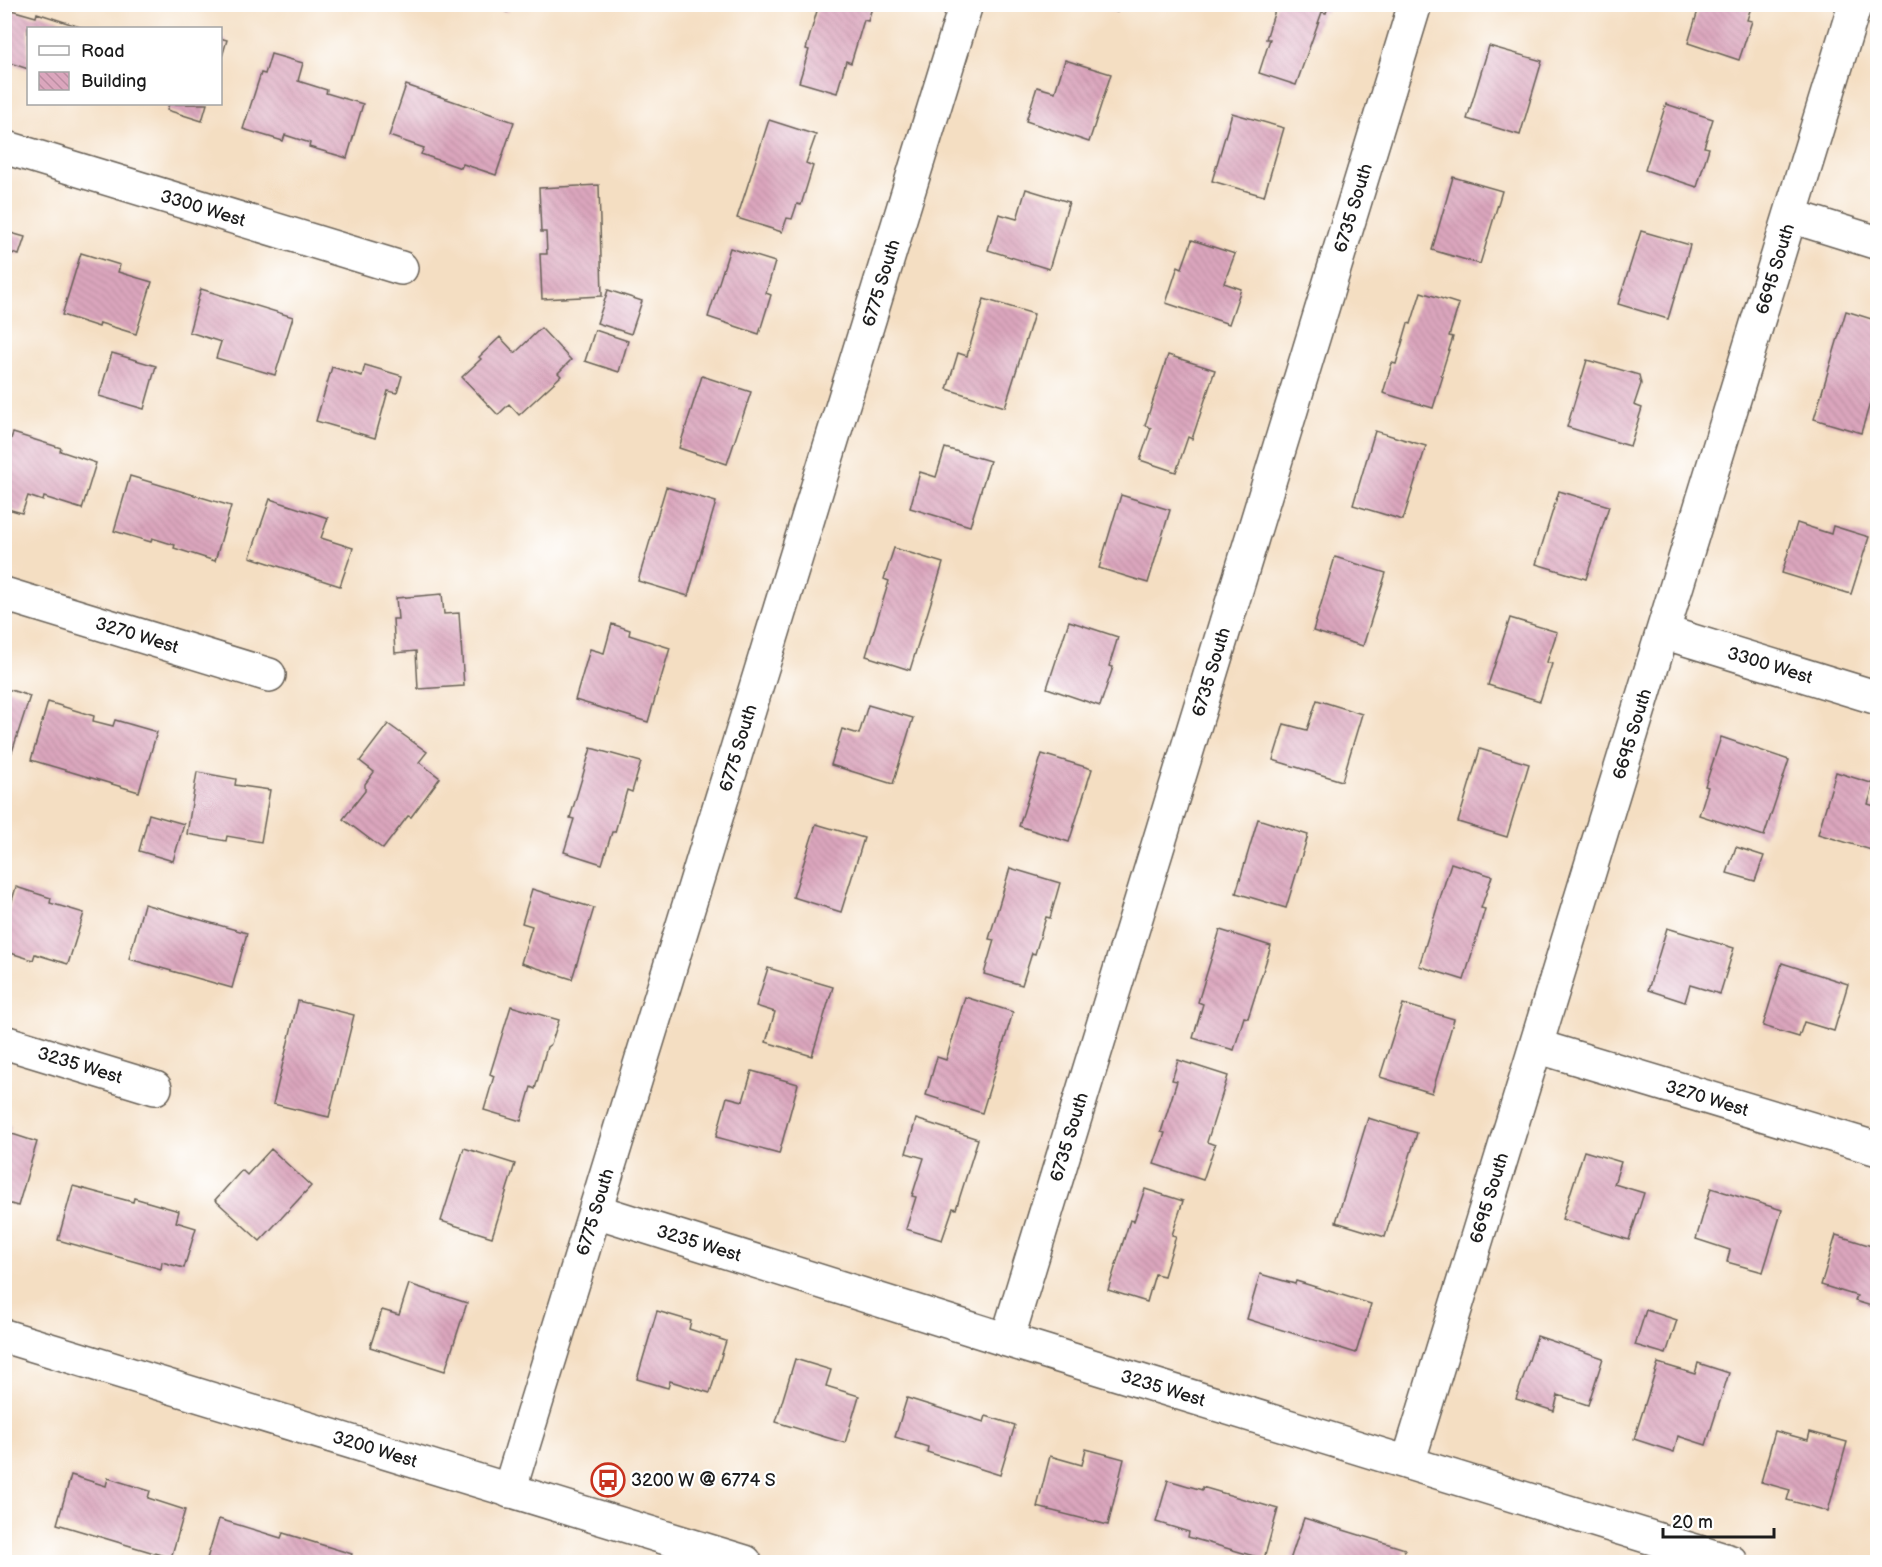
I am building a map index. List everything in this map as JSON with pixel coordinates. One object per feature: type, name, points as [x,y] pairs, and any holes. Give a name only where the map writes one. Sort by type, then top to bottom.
[{"type":"street","name":"6775 South","points":[[509,1491],[966,4]]},
{"type":"street","name":"6735 South","points":[[1007,1340],[1415,4]]},
{"type":"street","name":"6695 South","points":[[1408,1462],[1855,4]]},
{"type":"street","name":"3300 West","points":[[4,147],[401,268]]},
{"type":"street","points":[[1791,216],[1878,243]]},
{"type":"street","name":"3270 West","points":[[4,594],[269,675]]},
{"type":"street","name":"3300 West","points":[[1664,632],[1878,698]]},
{"type":"street","name":"3235 West","points":[[4,1042],[155,1088]]},
{"type":"street","name":"3270 West","points":[[1536,1046],[1878,1149]]},
{"type":"street","name":"3235 West","points":[[596,1211],[1731,1563]]},
{"type":"street","name":"3200 West","points":[[4,1336],[745,1563]]},
{"type":"building","points":[[485,4],[509,4],[507,12]]},
{"type":"building","points":[[819,4],[873,4],[868,21],[864,20],[851,63],[846,61],[837,93],[799,82]]},
{"type":"building","points":[[1094,4],[1120,4],[1117,12]]},
{"type":"building","points":[[1277,4],[1329,4],[1326,13],[1322,12],[1296,85],[1259,73],[1270,39],[1266,39]]},
{"type":"building","points":[[1700,4],[1752,4],[1747,20],[1752,21],[1739,60],[1688,43]]},
{"type":"building","points":[[4,8],[36,17],[37,13],[80,27],[27,27],[27,69],[4,61]]},
{"type":"building","points":[[222,39],[227,40],[222,57]]},
{"type":"building","points":[[1489,46],[1542,61],[1520,135],[1467,119]]},
{"type":"building","points":[[271,54],[303,63],[298,81],[327,90],[326,93],[363,104],[347,158],[309,147],[310,143],[285,135],[283,141],[243,129],[261,73],[265,74]]},
{"type":"building","points":[[1065,60],[1111,74],[1089,142],[1026,121],[1037,87],[1055,92]]},
{"type":"building","points":[[406,85],[514,122],[496,175],[463,164],[461,168],[421,154],[424,148],[389,136]]},
{"type":"building","points":[[1666,104],[1713,119],[1704,147],[1709,148],[1697,187],[1645,170]]},
{"type":"building","points":[[169,105],[207,105],[202,121],[167,110]]},
{"type":"building","points":[[1232,113],[1284,128],[1264,196],[1212,181]]},
{"type":"building","points":[[769,120],[816,135],[806,163],[813,166],[801,205],[797,204],[792,219],[787,218],[782,232],[737,218]]},
{"type":"building","points":[[1453,177],[1502,191],[1480,264],[1432,250]]},
{"type":"building","points":[[599,185],[602,296],[542,299],[540,254],[547,254],[546,232],[541,232],[539,188]]},
{"type":"building","points":[[1026,189],[1069,202],[1049,269],[988,250],[999,214],[1017,219]]},
{"type":"building","points":[[4,231],[25,237],[19,255],[12,253],[5,274]]},
{"type":"building","points":[[1641,231],[1690,245],[1668,319],[1618,304]]},
{"type":"building","points":[[1192,240],[1235,254],[1224,283],[1241,289],[1229,324],[1166,303],[1178,266],[1182,268]]},
{"type":"building","points":[[730,248],[775,262],[766,293],[771,295],[759,334],[708,317]]},
{"type":"building","points":[[81,253],[120,265],[118,272],[152,282],[136,334],[100,323],[99,327],[62,315]]},
{"type":"building","points":[[201,289],[293,317],[275,375],[216,358],[221,342],[189,332]]},
{"type":"building","points":[[608,290],[642,301],[631,334],[597,323]]},
{"type":"building","points":[[1421,292],[1459,304],[1449,336],[1453,337],[1433,408],[1383,393],[1392,363],[1396,364],[1408,323],[1411,324]]},
{"type":"building","points":[[984,299],[1034,314],[1005,407],[947,389],[958,353],[967,356]]},
{"type":"building","points":[[1846,311],[1878,321],[1878,377],[1861,433],[1814,419]]},
{"type":"building","points":[[541,328],[571,360],[558,373],[561,376],[519,415],[509,404],[498,415],[462,377],[500,337],[515,353]]},
{"type":"building","points":[[595,330],[628,341],[619,372],[585,361]]},
{"type":"building","points":[[112,353],[156,366],[144,409],[99,396]]},
{"type":"building","points":[[1168,355],[1215,370],[1192,439],[1188,437],[1176,472],[1140,460],[1151,428],[1145,425]]},
{"type":"building","points":[[1587,360],[1639,375],[1641,384],[1634,405],[1642,408],[1630,446],[1567,427]]},
{"type":"building","points":[[365,365],[402,376],[397,393],[388,391],[375,438],[316,421],[332,367],[362,376]]},
{"type":"building","points":[[702,376],[751,392],[727,464],[679,448]]},
{"type":"building","points":[[1375,431],[1426,446],[1403,520],[1353,505]]},
{"type":"building","points":[[13,433],[61,448],[60,451],[96,463],[82,509],[44,497],[43,501],[28,496],[22,513],[4,508],[4,458]]},
{"type":"building","points":[[945,448],[990,461],[970,526],[910,508],[920,472],[936,477]]},
{"type":"building","points":[[130,476],[231,506],[215,561],[174,548],[175,545],[152,538],[151,542],[114,531]]},
{"type":"building","points":[[666,487],[716,502],[688,596],[638,581]]},
{"type":"building","points":[[1559,491],[1609,506],[1586,579],[1536,564]]},
{"type":"building","points":[[1121,495],[1170,510],[1148,583],[1099,568]]},
{"type":"building","points":[[270,499],[328,518],[321,538],[353,548],[340,586],[250,557]]},
{"type":"building","points":[[1797,523],[1831,534],[1833,526],[1869,537],[1851,594],[1782,573]]},
{"type":"building","points":[[894,548],[943,563],[910,670],[866,656],[889,581],[884,579]]},
{"type":"building","points":[[1335,557],[1386,573],[1363,646],[1313,631]]},
{"type":"building","points":[[442,594],[444,614],[459,613],[464,686],[418,689],[416,651],[395,653],[393,619],[398,619],[396,598]]},
{"type":"building","points":[[1510,618],[1557,632],[1547,662],[1552,664],[1540,701],[1488,685]]},
{"type":"building","points":[[1069,621],[1118,637],[1109,666],[1113,667],[1100,706],[1047,688]]},
{"type":"building","points":[[612,624],[630,630],[629,635],[670,648],[648,722],[575,700],[590,649],[604,653]]},
{"type":"building","points":[[4,688],[30,696],[12,752],[4,749]]},
{"type":"building","points":[[1317,700],[1362,714],[1342,781],[1273,760],[1284,724],[1307,730]]},
{"type":"building","points":[[48,702],[94,716],[93,721],[113,726],[115,720],[157,732],[139,792],[31,760]]},
{"type":"building","points":[[868,705],[913,718],[893,784],[831,765],[842,729],[859,734]]},
{"type":"building","points":[[388,724],[427,752],[419,762],[440,778],[411,817],[408,816],[383,849],[343,819],[365,791],[365,784],[374,772],[360,761]]},
{"type":"building","points":[[1721,737],[1789,760],[1764,836],[1699,815],[1708,787],[1705,786]]},
{"type":"building","points":[[591,748],[641,762],[632,792],[627,790],[615,832],[612,832],[602,864],[564,852],[574,819],[570,818]]},
{"type":"building","points":[[1480,749],[1529,764],[1507,837],[1458,822]]},
{"type":"building","points":[[1042,754],[1092,769],[1069,842],[1019,826]]},
{"type":"building","points":[[197,772],[236,779],[235,785],[270,790],[261,842],[227,836],[226,841],[187,834]]},
{"type":"building","points":[[1836,772],[1874,784],[1868,804],[1878,807],[1878,852],[1818,834]]},
{"type":"building","points":[[149,814],[184,824],[173,861],[139,851]]},
{"type":"building","points":[[1258,819],[1308,835],[1286,908],[1236,893]]},
{"type":"building","points":[[816,824],[864,838],[841,912],[793,897]]},
{"type":"building","points":[[1736,847],[1764,856],[1755,881],[1727,873]]},
{"type":"building","points":[[1451,863],[1492,876],[1481,908],[1485,909],[1464,980],[1419,966]]},
{"type":"building","points":[[1010,868],[1060,883],[1050,918],[1046,917],[1035,954],[1032,953],[1022,985],[984,974],[994,940],[989,939]]},
{"type":"building","points":[[16,887],[51,898],[50,903],[84,913],[68,964],[35,954],[33,960],[4,951],[4,927]]},
{"type":"building","points":[[532,889],[594,908],[572,979],[521,963],[532,926],[522,923]]},
{"type":"building","points":[[144,904],[247,933],[232,988],[129,959]]},
{"type":"building","points":[[1667,928],[1734,948],[1720,994],[1690,985],[1685,1002],[1648,990]]},
{"type":"building","points":[[1220,930],[1271,946],[1248,1018],[1244,1017],[1234,1050],[1193,1038],[1203,1004],[1198,1002]]},
{"type":"building","points":[[1782,963],[1848,984],[1834,1031],[1804,1022],[1799,1037],[1763,1026]]},
{"type":"building","points":[[768,968],[833,987],[812,1056],[766,1042],[775,1012],[756,1006]]},
{"type":"building","points":[[965,997],[1013,1012],[982,1113],[926,1095],[937,1057],[946,1060]]},
{"type":"building","points":[[298,1001],[354,1015],[329,1117],[273,1104]]},
{"type":"building","points":[[1403,1004],[1454,1019],[1432,1093],[1380,1077]]},
{"type":"building","points":[[511,1006],[559,1020],[551,1044],[547,1047],[535,1089],[531,1087],[521,1121],[484,1110],[494,1076],[490,1074]]},
{"type":"building","points":[[1178,1060],[1228,1076],[1207,1142],[1215,1145],[1203,1180],[1154,1164],[1165,1133],[1161,1132],[1177,1081],[1172,1080]]},
{"type":"building","points":[[752,1071],[798,1084],[779,1154],[716,1137],[727,1097],[743,1101]]},
{"type":"building","points":[[1368,1118],[1417,1133],[1385,1237],[1336,1222]]},
{"type":"building","points":[[916,1119],[978,1139],[956,1209],[953,1208],[942,1240],[906,1229],[916,1197],[912,1196],[924,1158],[906,1153]]},
{"type":"building","points":[[4,1124],[11,1126],[9,1133],[37,1142],[18,1206],[4,1202]]},
{"type":"building","points":[[464,1148],[515,1164],[492,1237],[441,1221]]},
{"type":"building","points":[[271,1149],[311,1186],[260,1241],[215,1200],[242,1170],[247,1175]]},
{"type":"building","points":[[1584,1151],[1621,1162],[1614,1184],[1644,1193],[1629,1240],[1562,1219]]},
{"type":"building","points":[[73,1186],[133,1202],[134,1198],[179,1211],[176,1222],[196,1228],[184,1268],[162,1262],[161,1269],[58,1240]]},
{"type":"building","points":[[1711,1188],[1782,1210],[1763,1272],[1727,1262],[1730,1250],[1696,1239]]},
{"type":"building","points":[[1145,1189],[1183,1201],[1172,1235],[1176,1236],[1164,1276],[1155,1274],[1147,1302],[1108,1290],[1130,1220],[1134,1221]]},
{"type":"building","points":[[1836,1235],[1878,1248],[1878,1308],[1855,1301],[1857,1296],[1821,1285]]},
{"type":"building","points":[[1260,1274],[1295,1284],[1296,1281],[1371,1304],[1356,1353],[1247,1319]]},
{"type":"building","points":[[409,1284],[467,1303],[445,1371],[370,1347],[382,1310],[399,1315]]},
{"type":"building","points":[[1646,1310],[1677,1320],[1666,1354],[1635,1345]]},
{"type":"building","points":[[657,1311],[691,1321],[689,1329],[726,1341],[710,1393],[670,1381],[668,1388],[637,1379]]},
{"type":"building","points":[[1537,1336],[1603,1358],[1588,1405],[1558,1395],[1554,1411],[1516,1399]]},
{"type":"building","points":[[795,1359],[831,1370],[826,1386],[859,1396],[845,1443],[776,1422]]},
{"type":"building","points":[[1658,1363],[1695,1374],[1698,1363],[1729,1373],[1706,1445],[1678,1436],[1674,1452],[1634,1439]]},
{"type":"building","points":[[907,1398],[984,1422],[986,1416],[1015,1425],[1000,1475],[927,1452],[928,1447],[895,1437]]},
{"type":"building","points":[[1775,1431],[1808,1440],[1810,1432],[1847,1442],[1828,1511],[1787,1500],[1790,1490],[1761,1482]]},
{"type":"building","points":[[1086,1449],[1124,1459],[1108,1525],[1037,1507],[1050,1456],[1082,1465]]},
{"type":"building","points":[[71,1475],[106,1486],[108,1478],[150,1491],[148,1498],[185,1510],[171,1558],[57,1524]]},
{"type":"building","points":[[1168,1480],[1202,1490],[1202,1487],[1278,1509],[1264,1559],[1188,1537],[1189,1532],[1156,1522]]},
{"type":"building","points":[[1304,1518],[1405,1549],[1401,1562],[1298,1562],[1290,1560]]},
{"type":"building","points":[[219,1519],[281,1538],[283,1533],[352,1554],[349,1562],[206,1562]]},
{"type":"place","name":"3200 W @ 6774 S","points":[[608,1480]]}]
